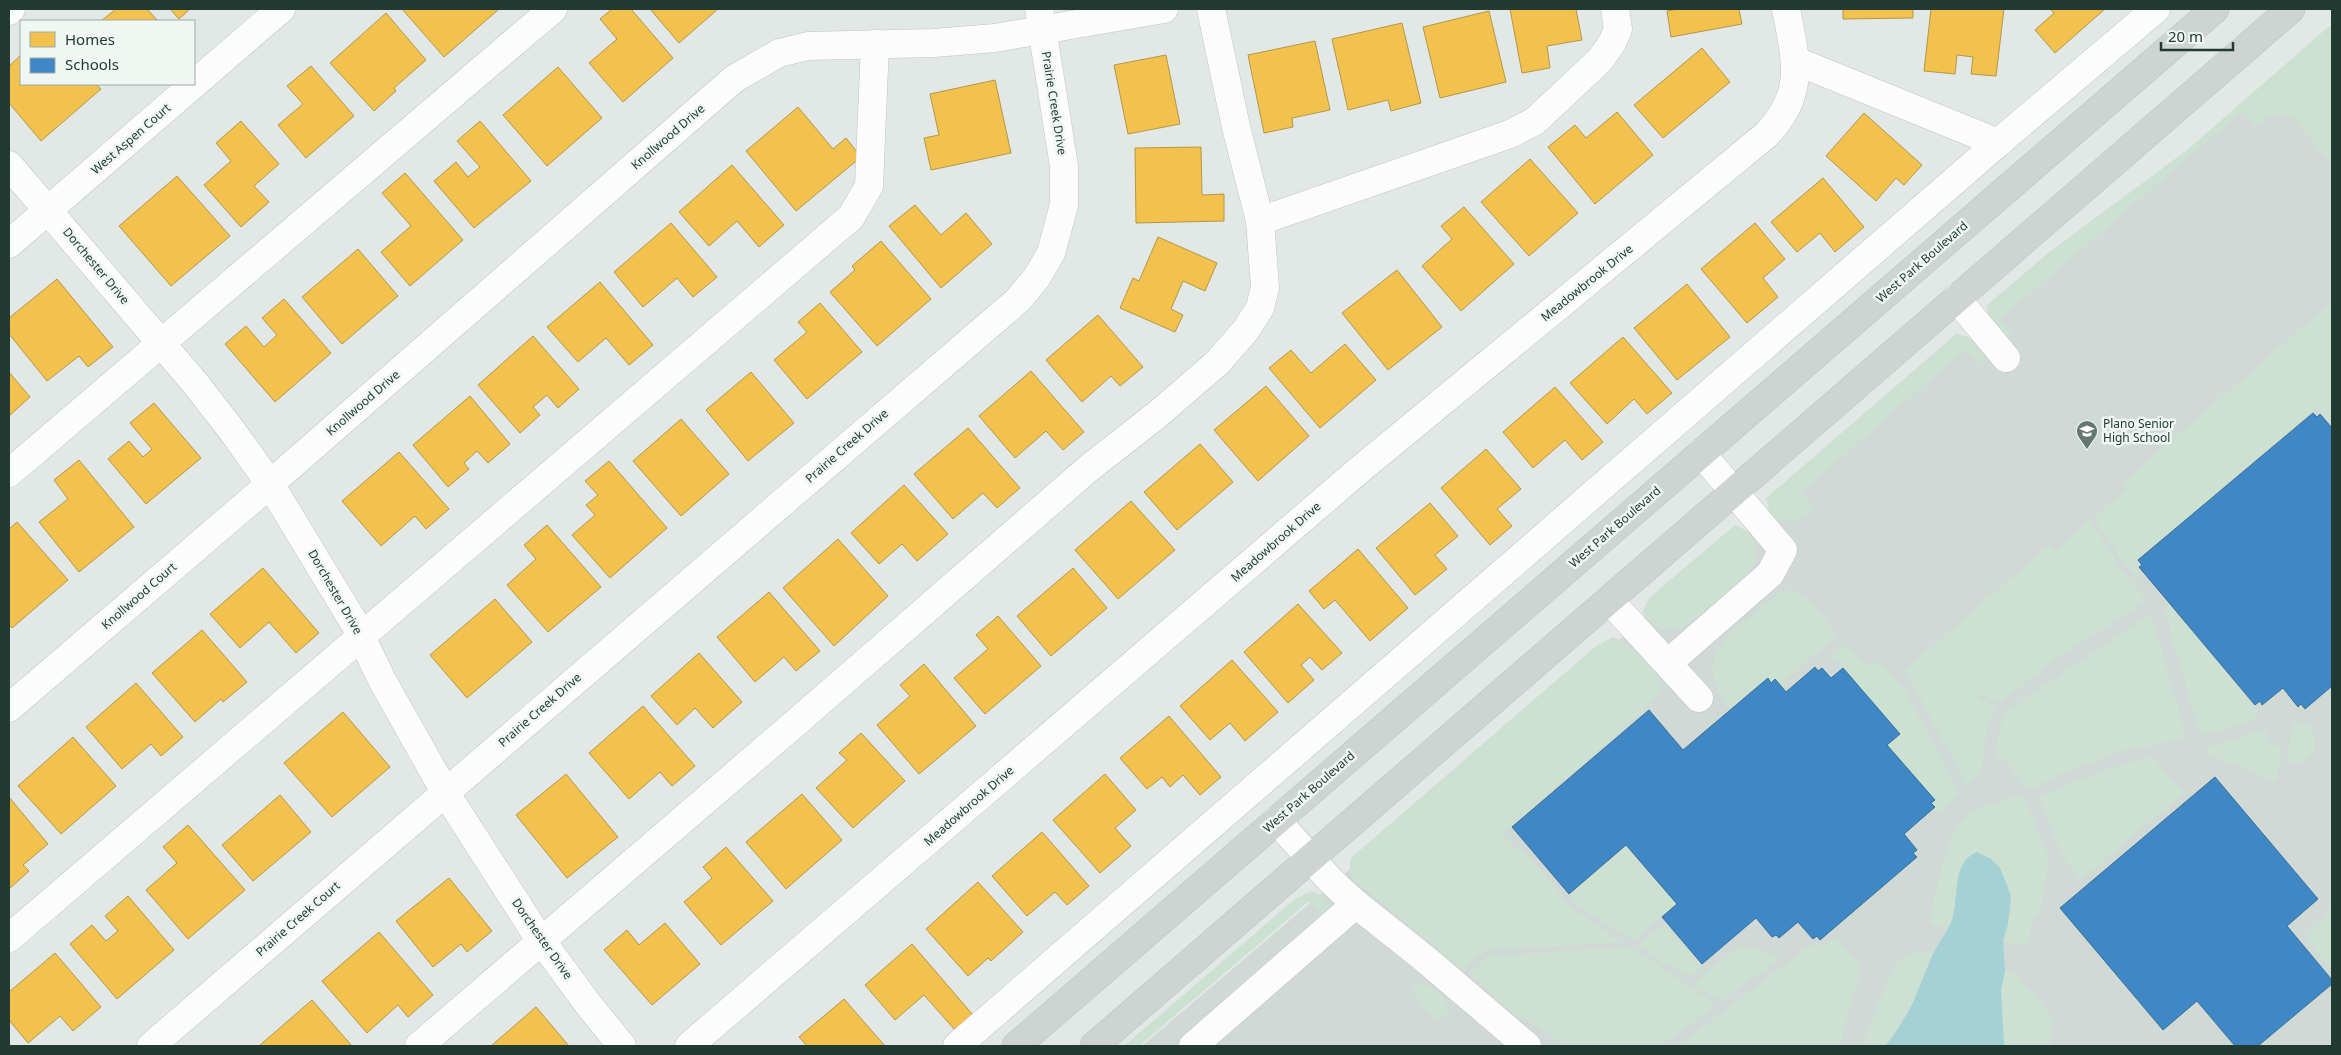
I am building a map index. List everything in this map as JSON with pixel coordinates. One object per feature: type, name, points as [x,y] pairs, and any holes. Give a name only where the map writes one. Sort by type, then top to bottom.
[{"type":"main road","name":"West Park Boulevard","points":[[1016,1046],[2215,9]]},
{"type":"main road","points":[[1094,1046],[2291,9]]},
{"type":"street","name":"West Aspen Court","points":[[195,83],[281,9]]},
{"type":"street","points":[[9,473],[160,342],[553,9]]},
{"type":"street","name":"Knollwood Drive","points":[[270,484],[734,79],[779,53],[808,46],[934,43],[995,38],[1040,19],[1164,9]]},
{"type":"street","points":[[419,1046],[543,942],[1089,468],[1158,414],[1217,363],[1245,331],[1260,308],[1265,287],[1260,221],[1236,127],[1211,9]]},
{"type":"street","points":[[1260,221],[1510,134],[1535,121],[1604,55],[1612,44],[1618,29],[1615,9]]},
{"type":"street","name":"Meadowbrook Drive","points":[[689,1046],[1358,471],[1766,136],[1786,110],[1797,71],[1786,9]]},
{"type":"street","points":[[957,1046],[1998,143],[2156,9]]},
{"type":"street","name":"Prairie Creek Drive","points":[[445,792],[1018,300],[1037,277],[1051,253],[1061,222],[1065,182],[1040,19]]},
{"type":"street","points":[[9,938],[362,637],[850,216],[869,186],[876,44]]},
{"type":"street","points":[[1796,61],[1998,143]]},
{"type":"street","name":"West Aspen Court","points":[[9,244],[193,85]]},
{"type":"street","name":"Dorchester Drive","points":[[9,165],[160,342],[233,432],[270,484],[362,637],[382,680],[445,792],[543,942],[588,1004],[622,1046]]},
{"type":"street","points":[[1956,298],[2006,358]]},
{"type":"street","points":[[1668,663],[1770,574],[1783,550],[1701,453]]},
{"type":"street","name":"Knollwood Court","points":[[9,708],[270,484]]},
{"type":"street","points":[[1609,600],[1700,698]]},
{"type":"street","name":"Prairie Creek Court","points":[[151,1046],[445,792]]},
{"type":"street","points":[[1276,820],[1310,859],[1356,904],[1424,958],[1527,1046]]},
{"type":"street","points":[[1193,1046],[1356,904]]},
{"type":"shaded area","name":"Plano Senior High School","points":[[2332,32],[2332,1046],[1142,1046],[1350,869]]},
{"type":"green space","points":[[2328,27],[2332,27],[2332,164],[2294,119],[2282,113],[2277,113],[2256,126],[2242,111],[2000,319],[2011,332],[2009,339],[1997,329],[1991,320],[1987,305],[2048,253],[2187,150]]},
{"type":"green space","points":[[2332,302],[2332,425],[2317,408],[2136,560],[2140,575],[2136,578],[2093,518],[2128,488],[2123,482]]},
{"type":"green space","points":[[1956,334],[1968,337],[1984,356],[1983,362],[1979,362],[1966,349],[1801,492],[1815,508],[1810,512],[1799,518],[1787,521],[1776,519],[1770,515],[1766,498]]},
{"type":"green space","points":[[2088,521],[2108,547],[2118,566],[2147,601],[2060,656],[1999,703],[1981,694],[1979,698],[1995,707],[1987,727],[1981,773],[1967,786],[1914,686],[1904,671],[2050,545],[2056,551]]},
{"type":"green space","points":[[1735,525],[1748,532],[1755,544],[1756,557],[1754,564],[1745,577],[1683,628],[1665,629],[1650,622],[1642,612],[1650,597]]},
{"type":"green space","points":[[1788,590],[1796,592],[1810,602],[1837,635],[1780,685],[1775,680],[1771,683],[1767,678],[1731,709],[1718,690],[1713,673],[1715,658],[1722,644],[1734,630],[1779,593]]},
{"type":"green space","points":[[2166,600],[2258,711],[2255,715],[2258,719],[2205,735],[2199,730],[2165,611],[2168,609]]},
{"type":"green space","points":[[2151,613],[2185,738],[2121,751],[2063,773],[2026,791],[2006,760],[1997,758],[1998,734],[2006,712]]},
{"type":"green space","points":[[1613,637],[1629,646],[1644,658],[1656,673],[1662,690],[1643,711],[1503,834],[1516,850],[1523,850],[1573,909],[1622,942],[1485,950],[1463,969],[1355,881],[1350,869],[1352,857],[1596,646]]},
{"type":"green space","points":[[1846,645],[1864,664],[1881,662],[1902,685],[1960,793],[1938,814],[1931,803],[1934,800],[1887,745],[1900,733],[1837,660],[1835,661],[1832,658]]},
{"type":"green space","points":[[2312,723],[2315,752],[2305,761],[2286,763],[2293,724]]},
{"type":"green space","points":[[2266,730],[2266,736],[2271,744],[2282,747],[2276,782],[2211,755],[2207,751],[2208,747]]},
{"type":"green space","points":[[2152,756],[2184,793],[2081,880],[2061,854],[2038,796],[2111,768]]},
{"type":"green space","points":[[2016,796],[2024,796],[2048,855],[2049,865],[2038,916],[2034,915],[2027,946],[2003,941],[2010,904],[2008,887],[2000,868],[1967,856],[1958,873],[1958,888],[1953,918],[1948,928],[1930,924],[1945,856],[1958,824],[1971,813],[1993,803]]},
{"type":"green space","points":[[1626,845],[1677,904],[1634,941],[1578,905],[1569,894]]},
{"type":"green space","points":[[1311,891],[1327,900],[1329,911],[1323,915],[1308,902],[1139,1046],[1124,1046],[1295,899]]},
{"type":"green space","points":[[2332,901],[2332,970],[2305,938],[2321,922]]},
{"type":"green space","points":[[1664,924],[1702,967],[1689,977],[1640,947],[1640,944]]},
{"type":"green space","points":[[1836,937],[1861,968],[1839,1046],[1678,1046],[1812,944],[1814,946],[1818,943],[1823,947]]},
{"type":"green space","points":[[1742,944],[1778,956],[1779,959],[1723,1000],[1718,999],[1695,982]]},
{"type":"green space","points":[[1631,947],[1712,1002],[1713,1007],[1661,1046],[1565,1046],[1537,1025],[1514,1014],[1469,974],[1488,956]]},
{"type":"green space","points":[[1916,951],[1933,954],[1913,1003],[1885,1046],[1861,1046],[1894,965]]},
{"type":"green space","points":[[2005,971],[2016,973],[2053,1018],[2050,1046],[2004,1046],[2001,990]]},
{"type":"green space","points":[[1421,983],[1436,990],[1447,1004],[1448,1014],[1440,1020],[1435,1019],[1413,993],[1412,988]]},
{"type":"water","points":[[1977,852],[1991,859],[2000,868],[2011,896],[2008,924],[2003,941],[2005,971],[2001,990],[2004,1046],[1885,1046],[1908,1012],[1933,954],[1949,926],[1955,907],[1960,871],[1969,857]]},
{"type":"building: Homes","points":[[116,9],[147,9],[157,20],[102,20]]},
{"type":"building: Homes","points":[[170,9],[190,9],[179,19]]},
{"type":"building: Homes","points":[[402,9],[499,9],[444,57]]},
{"type":"building: Homes","points":[[612,9],[631,9],[673,58],[623,102],[589,63],[617,39],[600,19]]},
{"type":"building: Homes","points":[[650,9],[718,9],[679,43]]},
{"type":"building: Homes","points":[[1510,9],[1576,9],[1582,40],[1547,46],[1550,68],[1522,73]]},
{"type":"building: Homes","points":[[1678,9],[1739,9],[1742,24],[1671,37],[1667,11]]},
{"type":"building: Homes","points":[[1843,9],[1913,9],[1913,18],[1843,19]]},
{"type":"building: Homes","points":[[1931,9],[2004,9],[1996,76],[1971,74],[1973,57],[1957,55],[1955,74],[1924,71]]},
{"type":"building: Homes","points":[[2050,9],[2105,9],[2055,53],[2035,30],[2054,13]]},
{"type":"building: Homes","points":[[1489,11],[1506,82],[1440,98],[1423,27]]},
{"type":"building: Homes","points":[[386,13],[426,60],[394,88],[396,91],[374,111],[330,63]]},
{"type":"building: Homes","points":[[1402,23],[1421,103],[1391,111],[1388,100],[1348,110],[1332,39]]},
{"type":"building: Homes","points":[[1315,41],[1330,110],[1292,118],[1293,127],[1264,133],[1248,55]]},
{"type":"building: Homes","points":[[1702,48],[1730,82],[1663,138],[1634,105]]},
{"type":"building: Homes","points":[[1166,55],[1180,124],[1128,134],[1114,65]]},
{"type":"building: Homes","points":[[20,56],[20,85],[97,85],[101,89],[41,141],[9,103],[9,66]]},
{"type":"building: Homes","points":[[311,66],[354,116],[306,158],[278,125],[303,104],[287,86]]},
{"type":"building: Homes","points":[[558,67],[602,118],[547,166],[503,115]]},
{"type":"building: Homes","points":[[995,80],[1011,153],[931,170],[924,138],[939,135],[930,94]]},
{"type":"building: Homes","points":[[798,107],[833,149],[846,138],[861,157],[796,211],[746,151]]},
{"type":"building: Homes","points":[[1617,112],[1653,155],[1595,204],[1548,147],[1575,125],[1586,138]]},
{"type":"building: Homes","points":[[1864,113],[1922,165],[1904,185],[1896,178],[1876,201],[1826,156]]},
{"type":"building: Homes","points":[[241,121],[279,164],[254,186],[269,202],[241,227],[204,185],[231,161],[216,143]]},
{"type":"building: Homes","points":[[480,121],[531,181],[474,228],[434,181],[456,162],[468,177],[480,167],[457,141]]},
{"type":"building: Homes","points":[[1201,147],[1202,195],[1224,194],[1224,221],[1136,223],[1135,148]]},
{"type":"building: Homes","points":[[1530,159],[1578,213],[1529,256],[1481,202]]},
{"type":"building: Homes","points":[[732,165],[784,225],[759,247],[737,221],[709,246],[679,212]]},
{"type":"building: Homes","points":[[405,173],[463,240],[410,286],[381,252],[411,226],[382,193]]},
{"type":"building: Homes","points":[[177,176],[230,236],[171,286],[119,226]]},
{"type":"building: Homes","points":[[1823,178],[1864,227],[1835,252],[1820,233],[1797,252],[1771,222]]},
{"type":"building: Homes","points":[[915,205],[941,235],[966,213],[992,244],[941,288],[889,226]]},
{"type":"building: Homes","points":[[1464,207],[1514,264],[1461,311],[1422,266],[1452,239],[1441,226]]},
{"type":"building: Homes","points":[[671,223],[717,277],[693,297],[677,278],[643,307],[614,272]]},
{"type":"building: Homes","points":[[1755,223],[1785,259],[1763,278],[1778,297],[1747,323],[1701,269]]},
{"type":"building: Homes","points":[[1158,237],[1217,263],[1205,291],[1183,281],[1171,309],[1183,315],[1175,332],[1120,308],[1133,278],[1139,281]]},
{"type":"building: Homes","points":[[881,241],[931,299],[877,346],[830,292],[855,270],[852,266]]},
{"type":"building: Homes","points":[[358,249],[398,296],[342,344],[302,297]]},
{"type":"building: Homes","points":[[1397,270],[1442,327],[1388,370],[1342,313]]},
{"type":"building: Homes","points":[[57,279],[113,347],[88,367],[79,356],[47,381],[9,334],[9,318]]},
{"type":"building: Homes","points":[[600,282],[653,345],[629,365],[606,338],[578,362],[547,327]]},
{"type":"building: Homes","points":[[1687,284],[1730,337],[1677,380],[1634,328]]},
{"type":"building: Homes","points":[[284,299],[331,353],[275,402],[225,344],[246,326],[264,347],[277,335],[262,318]]},
{"type":"building: Homes","points":[[820,303],[862,352],[807,399],[774,360],[807,332],[798,322]]},
{"type":"building: Homes","points":[[1098,315],[1143,367],[1120,386],[1111,376],[1082,402],[1046,360]]},
{"type":"building: Homes","points":[[533,336],[579,389],[558,408],[547,395],[533,407],[540,415],[520,433],[478,385]]},
{"type":"building: Homes","points":[[1623,337],[1672,393],[1647,414],[1634,399],[1607,424],[1570,383]]},
{"type":"building: Homes","points":[[1345,344],[1376,380],[1320,428],[1269,368],[1291,350],[1311,373]]},
{"type":"building: Homes","points":[[1031,371],[1084,432],[1063,450],[1046,431],[1015,458],[979,416]]},
{"type":"building: Homes","points":[[9,372],[30,397],[9,416]]},
{"type":"building: Homes","points":[[751,372],[794,423],[748,461],[706,410]]},
{"type":"building: Homes","points":[[1266,386],[1309,436],[1258,481],[1214,430]]},
{"type":"building: Homes","points":[[1555,387],[1603,442],[1582,460],[1565,440],[1533,468],[1503,432]]},
{"type":"building: Homes","points":[[470,396],[510,444],[488,463],[477,451],[464,463],[469,469],[448,487],[413,445]]},
{"type":"building: Homes","points":[[154,403],[201,458],[146,504],[108,459],[129,441],[143,457],[152,449],[130,423]]},
{"type":"building: Homes","points":[[681,419],[729,474],[681,516],[633,461]]},
{"type":"building: Homes","points":[[968,428],[1020,488],[997,508],[983,493],[953,519],[914,474]]},
{"type":"building: Homes","points":[[1200,444],[1233,482],[1177,530],[1144,492]]},
{"type":"building: Homes","points":[[1486,449],[1521,489],[1497,509],[1512,526],[1490,545],[1441,488]]},
{"type":"building: Homes","points":[[399,452],[449,509],[426,529],[415,516],[381,546],[342,501]]},
{"type":"building: Homes","points":[[79,460],[134,527],[79,572],[39,522],[68,499],[54,480]]},
{"type":"building: Homes","points":[[609,461],[667,528],[610,578],[572,535],[595,515],[586,505],[598,495],[585,481]]},
{"type":"building: Homes","points":[[904,485],[948,534],[917,561],[902,544],[879,564],[851,533]]},
{"type":"building: Homes","points":[[1131,501],[1175,550],[1118,599],[1075,550]]},
{"type":"building: Homes","points":[[1430,503],[1458,536],[1435,555],[1447,569],[1415,595],[1376,548]]},
{"type":"building: Homes","points":[[17,522],[68,580],[12,628],[9,625],[9,529]]},
{"type":"building: Homes","points":[[547,525],[601,587],[548,632],[507,585],[536,559],[524,545]]},
{"type":"building: Homes","points":[[838,539],[888,596],[834,646],[783,588]]},
{"type":"building: Homes","points":[[1358,549],[1408,608],[1370,641],[1335,600],[1324,609],[1309,591]]},
{"type":"building: Homes","points":[[263,568],[319,633],[296,653],[269,622],[240,648],[210,614]]},
{"type":"building: Homes","points":[[1073,568],[1107,608],[1051,656],[1017,616]]},
{"type":"building: Homes","points":[[769,592],[820,651],[796,671],[784,657],[755,682],[717,637]]},
{"type":"building: Homes","points":[[495,599],[532,642],[467,698],[430,655]]},
{"type":"building: Homes","points":[[1298,604],[1342,653],[1322,670],[1310,657],[1301,665],[1314,680],[1288,703],[1244,652]]},
{"type":"building: Homes","points":[[998,616],[1041,666],[985,714],[954,678],[988,649],[976,635]]},
{"type":"building: Homes","points":[[202,630],[247,682],[223,702],[221,699],[195,722],[152,673]]},
{"type":"building: Homes","points":[[699,653],[742,702],[713,728],[695,708],[677,725],[651,696]]},
{"type":"building: Homes","points":[[1232,660],[1278,712],[1245,741],[1230,723],[1210,740],[1180,706]]},
{"type":"building: Homes","points":[[924,664],[976,726],[919,774],[877,725],[910,696],[900,685]]},
{"type":"building: Homes","points":[[136,683],[183,737],[161,756],[151,744],[122,769],[86,727]]},
{"type":"building: Homes","points":[[643,706],[695,766],[672,786],[660,772],[629,799],[589,753]]},
{"type":"building: Homes","points":[[343,712],[390,767],[332,817],[284,763]]},
{"type":"building: Homes","points":[[1169,716],[1221,777],[1200,795],[1183,775],[1170,787],[1162,777],[1147,789],[1120,758]]},
{"type":"building: Homes","points":[[861,733],[905,781],[853,828],[816,788],[847,760],[839,753]]},
{"type":"building: Homes","points":[[73,737],[116,786],[61,834],[18,786]]},
{"type":"building: Homes","points":[[566,774],[618,837],[567,878],[516,815]]},
{"type":"building: Homes","points":[[1105,774],[1136,810],[1115,828],[1131,846],[1100,873],[1053,820]]},
{"type":"building: Homes","points":[[802,794],[842,840],[786,889],[746,842]]},
{"type":"building: Homes","points":[[280,795],[311,832],[253,881],[222,845]]},
{"type":"building: Homes","points":[[9,797],[48,844],[23,865],[29,871],[9,889]]},
{"type":"building: Homes","points":[[188,825],[245,890],[188,939],[146,890],[177,863],[163,847]]},
{"type":"building: Homes","points":[[1042,832],[1089,886],[1067,905],[1055,892],[1027,916],[992,876]]},
{"type":"building: Homes","points":[[726,847],[773,901],[721,945],[684,902],[712,878],[703,867]]},
{"type":"building: Homes","points":[[449,878],[492,931],[467,952],[461,944],[433,967],[396,921]]},
{"type":"building: Homes","points":[[978,882],[1023,932],[991,961],[988,958],[968,976],[926,929]]},
{"type":"building: Homes","points":[[128,896],[174,950],[117,999],[70,944],[92,925],[106,941],[118,931],[105,916]]},
{"type":"building: Homes","points":[[665,923],[700,964],[652,1005],[604,950],[627,930],[639,945]]},
{"type":"building: Homes","points":[[379,932],[433,995],[408,1017],[398,1005],[367,1033],[322,981]]},
{"type":"building: Homes","points":[[912,944],[973,1015],[955,1030],[924,995],[895,1020],[865,985]]},
{"type":"building: Homes","points":[[55,953],[101,1007],[73,1031],[60,1016],[28,1043],[9,1020],[9,992]]},
{"type":"building: Homes","points":[[844,999],[885,1046],[807,1046],[799,1037]]},
{"type":"building: Homes","points":[[312,1000],[352,1046],[259,1046]]},
{"type":"building: Homes","points":[[536,1007],[569,1046],[491,1046]]},
{"type":"building: Schools","points":[[2313,413],[2317,417],[2320,414],[2332,428],[2332,686],[2305,709],[2301,704],[2298,707],[2283,688],[2262,705],[2260,701],[2255,705],[2139,567],[2142,565],[2138,560]]},
{"type":"building: Schools","points":[[1815,667],[1818,671],[1822,668],[1831,678],[1843,668],[1900,734],[1887,745],[1935,800],[1931,803],[1935,807],[1904,834],[1917,850],[1913,853],[1917,857],[1820,940],[1817,936],[1813,939],[1798,922],[1779,938],[1776,935],[1772,937],[1756,918],[1702,964],[1662,917],[1677,904],[1626,845],[1569,894],[1512,827],[1649,710],[1683,750],[1768,678],[1771,683],[1775,679],[1786,692]]},
{"type":"building: Schools","points":[[2215,777],[2318,899],[2287,926],[2332,980],[2332,984],[2258,1046],[2235,1046],[2197,1001],[2163,1030],[2060,908]]},
{"type":"place","name":"Plano Senior High School","points":[[2087,450]]}]
